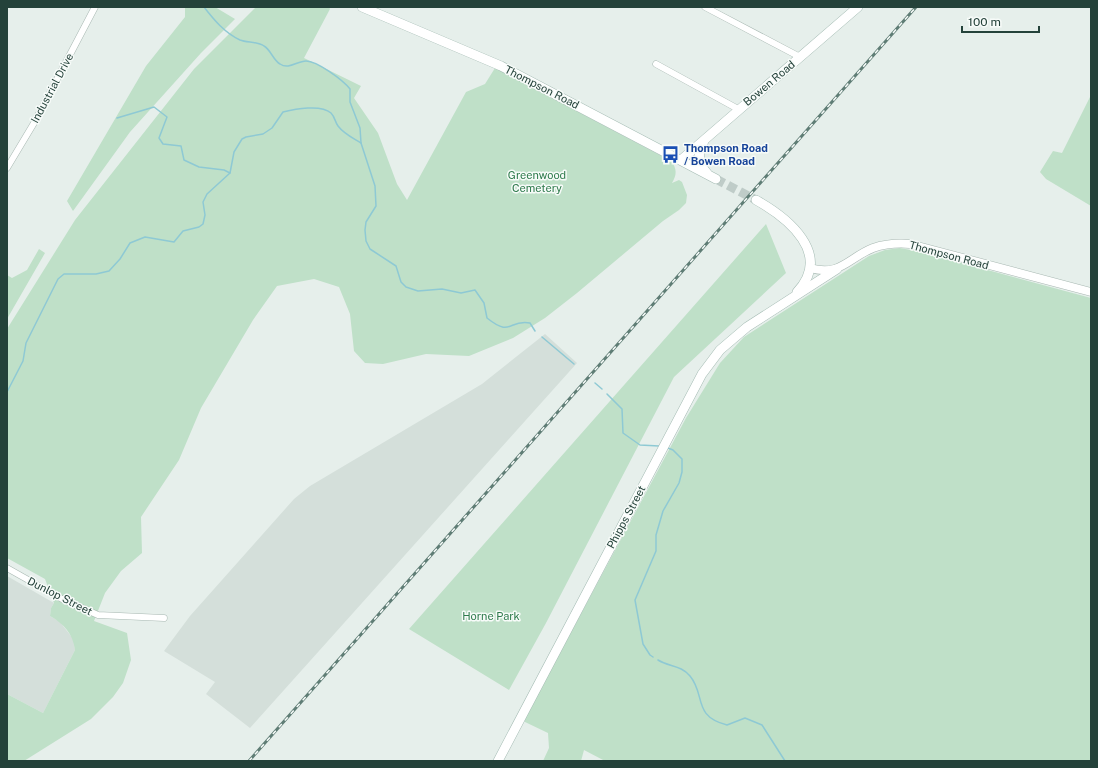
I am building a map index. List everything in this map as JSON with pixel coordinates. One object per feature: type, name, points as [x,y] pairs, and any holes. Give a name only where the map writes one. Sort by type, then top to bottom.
[{"type":"main road","name":"Thompson Road","points":[[362,7],[501,66],[714,178],[704,170],[699,157],[700,147],[711,132]]},
{"type":"main road","name":"Bowen Road","points":[[681,160],[711,132],[857,7]]},
{"type":"main road","points":[[756,200],[780,214],[798,232],[808,250],[811,259],[810,268],[800,288],[787,301]]},
{"type":"main road","points":[[787,301],[837,269]]},
{"type":"main road","name":"Phipps Street","points":[[498,761],[702,374],[720,350],[730,341],[747,327],[787,301]]},
{"type":"street","name":"Industrial Drive","points":[[7,168],[34,124],[95,7]]},
{"type":"street","points":[[705,7],[800,57]]},
{"type":"street","points":[[656,64],[738,109]]},
{"type":"street","name":"Thompson Road","points":[[810,268],[827,271],[837,269],[873,248],[899,243],[910,244],[1091,292]]},
{"type":"street","name":"Dunlop Street","points":[[7,568],[62,599],[98,615],[108,617],[164,618]]},
{"type":"shaded area","points":[[545,334],[577,363],[250,728],[206,694],[215,682],[164,651],[190,616],[294,499],[310,486],[482,384]]},
{"type":"shaded area","points":[[7,576],[54,603],[51,608],[50,616],[60,622],[74,640],[75,650],[43,713],[7,694]]},
{"type":"green space","points":[[185,7],[215,7],[235,19],[201,53],[130,132],[73,211],[67,201],[146,66],[185,17]]},
{"type":"green space","name":"Greenwood Cemetery","points":[[256,7],[329,7],[330,9],[304,58],[361,86],[354,98],[378,133],[397,184],[407,200],[466,92],[485,84],[495,68],[671,161],[676,172],[672,183],[679,180],[682,182],[687,195],[686,203],[545,318],[513,338],[469,356],[426,354],[383,364],[365,363],[354,351],[350,314],[339,287],[314,279],[277,286],[253,320],[201,408],[179,460],[141,517],[142,553],[121,571],[105,593],[94,621],[127,633],[131,660],[123,683],[113,697],[91,719],[24,761],[7,761],[7,694],[43,713],[75,650],[70,634],[60,622],[50,616],[51,608],[54,603],[45,579],[7,558],[7,329],[75,220],[194,69]]},
{"type":"green space","points":[[1091,95],[1091,206],[1046,179],[1040,172],[1053,151],[1062,153]]},
{"type":"green space","name":"Horne Park","points":[[766,224],[786,273],[674,377],[546,623],[509,690],[409,629]]},
{"type":"green space","points":[[900,248],[921,252],[1091,298],[1091,761],[605,761],[584,750],[581,761],[543,761],[549,748],[548,733],[525,722],[524,720],[686,418],[720,363],[744,337],[869,256],[885,250]]},
{"type":"green space","points":[[39,249],[45,253],[7,319],[7,275],[12,278],[27,270]]},
{"type":"waterway","points":[[204,7],[229,34],[240,40],[258,43],[264,46],[283,66],[290,66],[303,61],[317,64],[342,81],[350,89],[350,102],[360,128],[361,143],[375,186],[376,206],[366,222],[366,241],[370,249],[396,266],[401,282],[406,287],[418,291],[442,289],[461,293],[475,290],[484,303],[487,318],[495,324],[501,327],[506,327],[523,322],[530,323],[535,331]]},
{"type":"waterway","points":[[117,118],[154,107],[167,117],[159,138],[163,144],[181,146],[184,160],[199,167],[224,170],[230,173]]},
{"type":"waterway","points":[[7,392],[23,361],[26,343],[58,279],[64,274],[96,274],[109,271],[120,259],[130,243],[145,237],[174,242],[183,231],[199,227],[203,224],[205,215],[203,202],[207,194],[230,173],[234,152],[242,139],[263,134],[272,128],[283,112],[315,108],[327,110],[331,113],[340,129],[361,143]]},
{"type":"waterway","points":[[542,337],[574,364]]},
{"type":"waterway","points":[[595,383],[602,389]]},
{"type":"waterway","points":[[607,394],[622,409],[623,433],[640,445],[659,446]]},
{"type":"waterway","points":[[653,657],[643,644],[635,600],[656,551],[656,535],[663,511],[679,483],[682,472],[682,459],[673,450],[668,448]]},
{"type":"waterway","points":[[658,660],[679,668],[690,676],[698,690],[704,711],[716,721],[727,725],[745,718],[762,725],[785,761]]},
{"type":"tunnel","points":[[716,179],[756,200]]},
{"type":"railway","points":[[249,761],[916,7]]},
{"type":"place","name":"Thompson Road / Bowen Road","points":[[671,154]]}]
